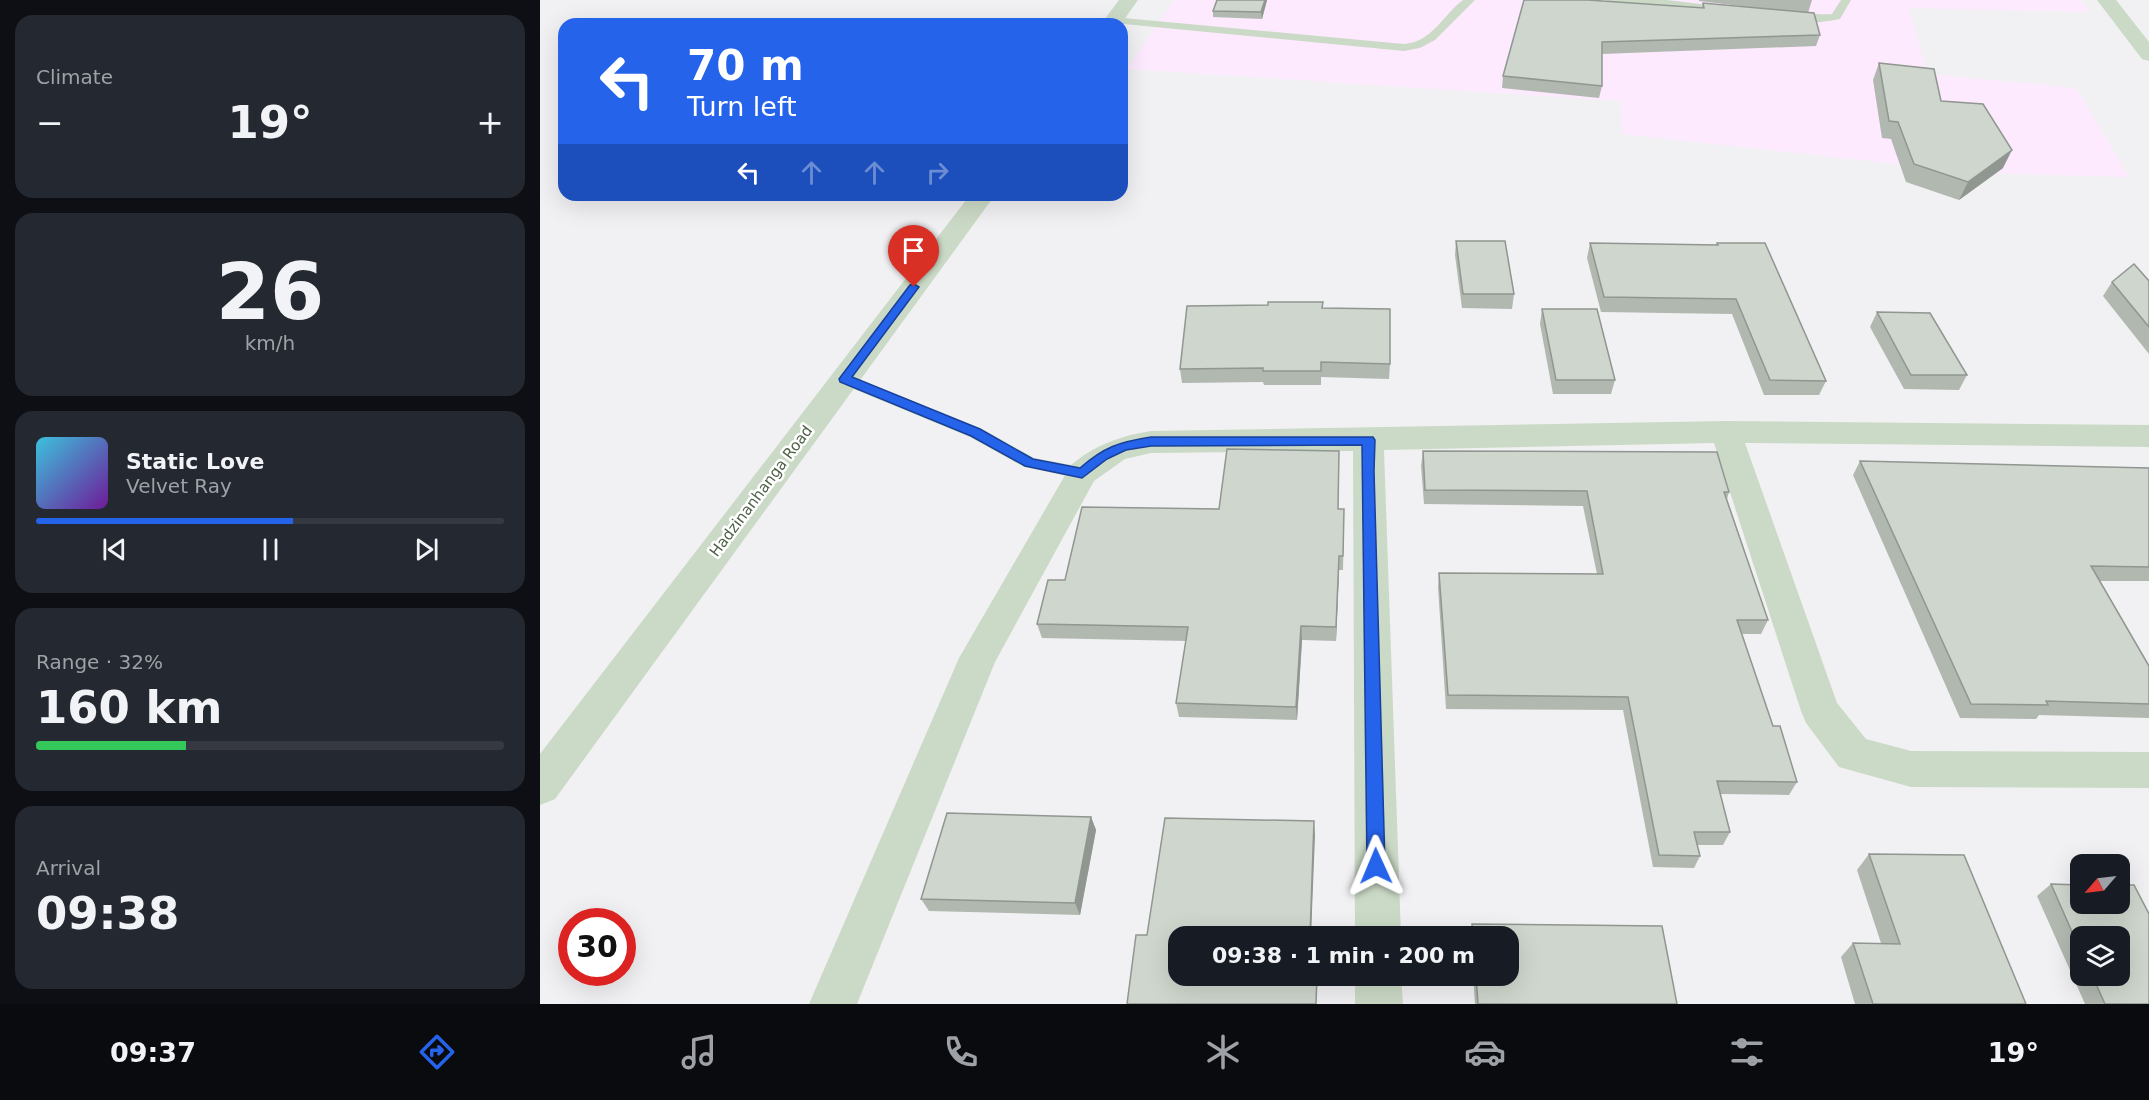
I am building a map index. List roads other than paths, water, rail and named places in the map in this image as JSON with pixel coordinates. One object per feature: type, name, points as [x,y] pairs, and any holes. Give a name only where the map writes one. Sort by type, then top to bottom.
[{"type":"street","points":[[1115,18],[1129,0]]},
{"type":"street","points":[[2106,0],[2149,55]]},
{"type":"street","name":"Hadzinanhanga Road","points":[[540,786],[978,201]]},
{"type":"street","points":[[833,1004],[978,658],[1082,473],[1102,456],[1123,446],[1151,442],[1726,432],[2149,436]]},
{"type":"street","points":[[1726,432],[1820,711],[1853,754],[1911,769],[2149,770]]},
{"type":"street","points":[[1369,440],[1367,471],[1378,926]]},
{"type":"street","points":[[1378,986],[1379,1004]]},
{"type":"lane","points":[[1128,23],[1392,48],[1416,46],[1433,36],[1459,7],[1470,0]]},
{"type":"lane","points":[[1611,0],[1663,2],[1743,12]]},
{"type":"lane","points":[[1778,16],[1812,19],[1836,17],[1846,0]]},
{"type":"lane","points":[[845,379],[976,433],[1030,463],[1082,473]]}]
